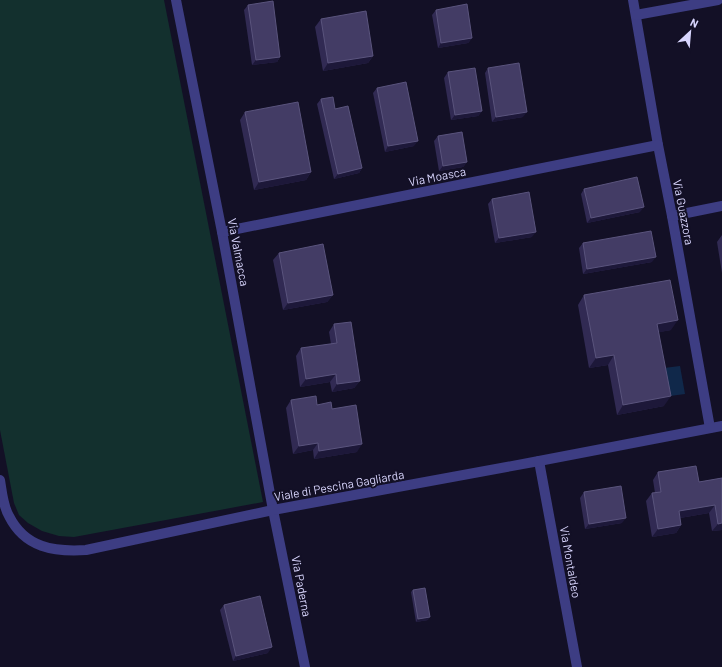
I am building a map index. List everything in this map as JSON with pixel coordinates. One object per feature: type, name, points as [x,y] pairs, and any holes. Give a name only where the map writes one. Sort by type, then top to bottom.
[{"type":"street","name":"Via Valmacca","points":[[176,0],[222,232],[273,510]]},
{"type":"street","name":"Via Guazzora","points":[[633,0],[710,428]]},
{"type":"street","points":[[636,15],[718,0]]},
{"type":"street","name":"Via Moasca","points":[[222,232],[658,145]]},
{"type":"street","points":[[672,216],[722,206]]},
{"type":"street","name":"Viale di Pescina Gagliarda","points":[[0,480],[8,516],[26,538],[42,546],[59,550],[86,550],[273,510],[722,426]]},
{"type":"street","name":"Via Montaldeo","points":[[539,461],[577,667]]},
{"type":"street","name":"Via Paderna","points":[[273,510],[305,667]]},
{"type":"green space","points":[[0,0],[164,0],[263,502],[74,537],[59,536],[42,531],[28,523],[19,515],[14,503],[0,430]]},
{"type":"water","points":[[680,366],[685,394],[670,396],[664,368]]},
{"type":"building","points":[[273,1],[280,57],[256,60],[248,5]]},
{"type":"building","points":[[467,4],[472,38],[441,43],[436,10]]},
{"type":"building","points":[[366,11],[373,56],[328,63],[321,19]]},
{"type":"building","points":[[519,63],[527,112],[496,117],[488,68]]},
{"type":"building","points":[[475,68],[482,111],[455,115],[448,72]]},
{"type":"building","points":[[406,82],[418,141],[388,146],[377,88]]},
{"type":"building","points":[[333,97],[335,109],[348,106],[362,168],[338,174],[321,99]]},
{"type":"building","points":[[298,102],[311,172],[259,182],[245,112]]},
{"type":"building","points":[[462,132],[467,162],[443,166],[438,136]]},
{"type":"building","points":[[637,177],[644,207],[591,218],[584,189]]},
{"type":"building","points":[[529,192],[536,232],[499,238],[492,199]]},
{"type":"building","points":[[651,231],[656,257],[587,269],[583,243]]},
{"type":"building","points":[[323,244],[333,295],[288,303],[279,253]]},
{"type":"building","points":[[670,280],[678,320],[657,324],[671,396],[623,405],[614,355],[596,358],[584,295]]},
{"type":"building","points":[[351,322],[360,381],[337,384],[336,374],[306,379],[301,348],[337,343],[334,324]]},
{"type":"building","points":[[316,396],[317,405],[331,402],[332,409],[356,405],[362,444],[319,451],[318,443],[299,446],[291,400]]},
{"type":"building","points":[[696,466],[699,482],[722,478],[722,523],[718,524],[715,505],[679,511],[681,525],[658,529],[652,493],[661,492],[658,472]]},
{"type":"building","points":[[621,486],[626,518],[589,524],[584,492]]},
{"type":"building","points":[[425,588],[430,617],[418,619],[413,590]]},
{"type":"building","points":[[260,596],[272,647],[236,656],[224,605]]}]
